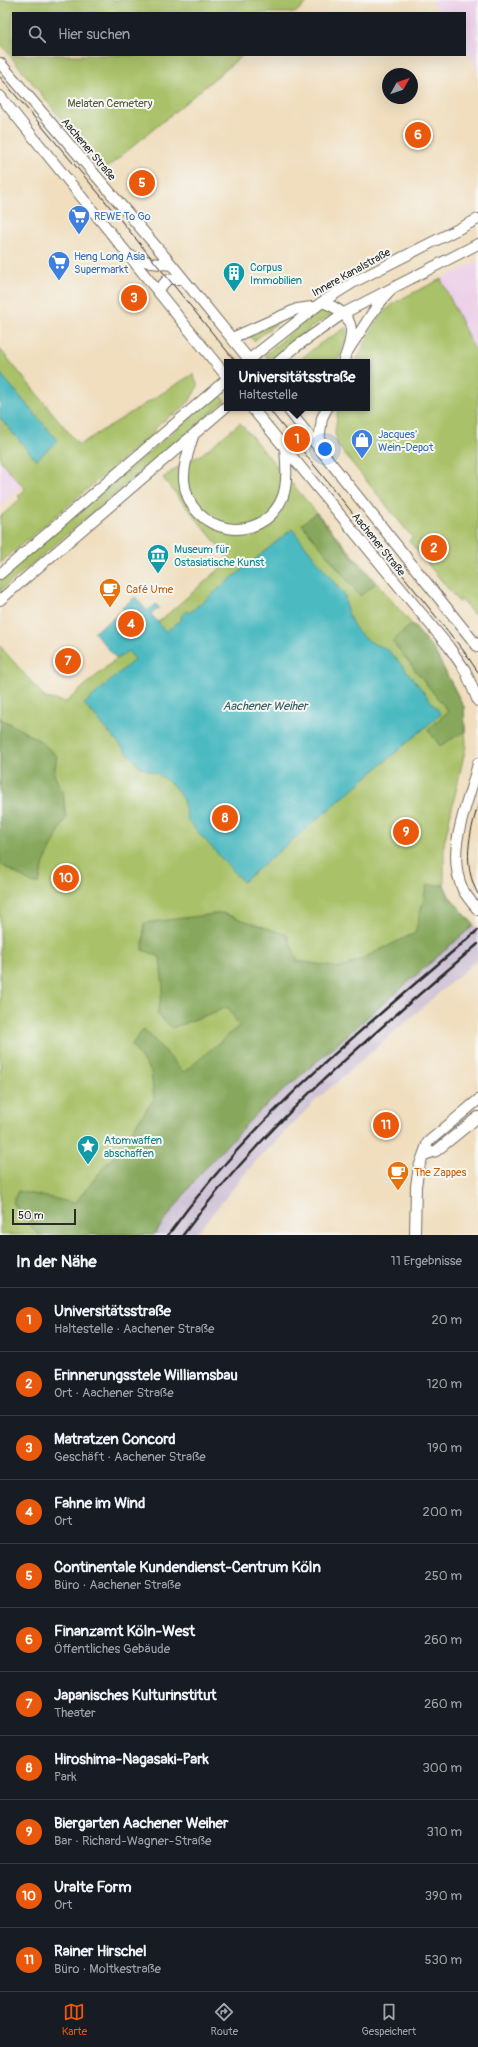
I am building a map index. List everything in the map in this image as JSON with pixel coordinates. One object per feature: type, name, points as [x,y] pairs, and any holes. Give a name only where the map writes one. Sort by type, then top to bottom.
[{"type":"main road","name":"Aachener Straße","points":[[0,63],[172,265],[232,338],[247,359]]},
{"type":"main road","points":[[0,96],[158,290],[224,374]]},
{"type":"main road","name":"Innere Kanalstraße","points":[[250,359],[318,304],[354,282],[478,219]]},
{"type":"main road","points":[[282,359],[297,346],[344,313],[478,244]]},
{"type":"main road","points":[[129,255],[151,263],[172,265]]},
{"type":"main road","points":[[158,290],[168,279],[183,279]]},
{"type":"main road","points":[[344,359],[377,306],[395,286]]},
{"type":"main road","points":[[232,338],[297,309],[318,304],[334,306],[344,313],[350,322],[352,330],[347,352]]},
{"type":"main road","points":[[0,574],[224,381]]},
{"type":"main road","points":[[0,600],[194,436],[224,409]]},
{"type":"main road","name":"Aachener Straße","points":[[254,411],[449,647],[465,670],[478,701]]},
{"type":"main road","name":"Aachener Straße","points":[[289,411],[478,647]]},
{"type":"main road","points":[[318,448],[322,418],[326,411]]},
{"type":"main road","points":[[194,436],[184,469],[186,492],[193,506],[204,518],[223,528],[234,529],[249,527],[264,520],[272,514],[279,505],[286,485],[285,448]]},
{"type":"main road","points":[[478,763],[462,816],[455,854],[457,873],[464,891],[478,910]]},
{"type":"main road","points":[[415,1235],[416,1186],[419,1167],[428,1142],[478,1100]]},
{"type":"main road","points":[[424,1155],[436,1151],[478,1117]]},
{"type":"shaded area","points":[[431,0],[478,0],[478,74],[473,61],[466,50],[466,12],[439,12]]},
{"type":"shaded area","points":[[478,261],[478,350],[473,347],[441,279]]},
{"type":"shaded area","points":[[0,460],[22,486],[0,507]]},
{"type":"shaded area","points":[[474,925],[478,929],[478,959],[316,1100],[254,1163],[195,1235],[154,1235],[197,1177],[255,1115]]},
{"type":"green space","name":"Melaten Cemetery","points":[[0,0],[310,0],[296,12],[12,12],[12,56],[242,56],[103,171],[0,43]]},
{"type":"green space","points":[[441,279],[473,347],[478,350],[478,610],[473,614],[462,600],[459,602],[409,541],[412,537],[338,446],[335,433],[338,411],[370,411],[370,359],[357,359],[380,316],[391,306]]},
{"type":"green space","points":[[328,309],[334,313],[313,326],[272,359],[268,359],[265,355],[306,321]]},
{"type":"green space","points":[[281,320],[254,341],[249,335]]},
{"type":"green space","points":[[347,327],[345,343],[338,359],[301,359],[321,343]]},
{"type":"green space","points":[[0,349],[79,445],[193,374],[198,386],[189,402],[174,416],[172,414],[154,429],[156,431],[0,563],[0,517],[20,499],[18,496],[25,489],[0,460]]},
{"type":"green space","points":[[219,393],[224,402],[0,591],[0,580],[12,568]]},
{"type":"green space","points":[[240,423],[434,650],[464,707],[466,746],[444,844],[444,885],[449,896],[474,925],[255,1115],[197,1177],[154,1235],[0,1235],[0,646],[45,698],[66,702],[230,560],[163,478],[176,468],[202,454]]},
{"type":"green space","points":[[316,513],[375,584],[360,596],[302,524]]},
{"type":"green space","points":[[412,624],[434,650],[464,707],[465,731],[440,746],[428,730],[448,711],[392,641]]},
{"type":"green space","points":[[0,718],[40,741],[57,756],[54,775],[63,792],[66,817],[44,863],[39,883],[33,884],[0,864]]},
{"type":"green space","points":[[427,885],[444,885],[449,896],[474,925],[255,1115],[197,1177],[154,1235],[38,1235],[13,1203],[18,1191],[75,1203],[109,1161],[124,1147],[130,1133],[154,1099],[151,1072],[131,1045],[144,1029],[184,1072],[239,1026],[228,1007],[172,1028],[157,1014],[163,989],[160,957],[143,950],[144,923],[222,913],[287,935],[298,961],[342,968],[415,933]]},
{"type":"water","points":[[0,373],[58,441],[36,460],[0,418]]},
{"type":"water","name":"Aachener Weiher","points":[[292,529],[345,596],[349,616],[360,633],[365,638],[390,652],[410,674],[441,714],[243,882],[188,821],[183,800],[173,785],[158,774],[140,767],[84,704],[135,659],[128,651],[117,659],[94,632],[124,611],[122,608],[135,597],[147,611],[156,604],[159,608],[151,614],[166,632],[182,619],[181,616],[187,611],[189,613]],"holes":[[[129,616],[135,623],[126,631],[120,623]]]},
{"type":"tram line","points":[[0,77],[101,196],[234,359]]},
{"type":"tram line","points":[[270,411],[463,650],[478,672]]},
{"type":"tram line","points":[[478,805],[472,827],[469,850],[470,872],[478,894]]},
{"type":"railway","points":[[168,1235],[202,1191],[237,1150],[275,1111],[354,1037],[478,930]]},
{"type":"railway","points":[[183,1235],[215,1194],[285,1117],[360,1046],[478,944]]},
{"type":"place","name":"Finanzamt Köln-West","points":[[418,135]]},
{"type":"place","name":"Continentale Kundendienst-Centrum Köln","points":[[142,183]]},
{"type":"place","name":"REWE To Go","points":[[79,236]]},
{"type":"place","name":"Heng Long Asia Supermarkt","points":[[59,282]]},
{"type":"place","name":"Corpus Immobilien","points":[[234,292]]},
{"type":"place","name":"Matratzen Concord","points":[[134,298]]},
{"type":"place","name":"Universitätsstraße","points":[[297,439]]},
{"type":"place","name":"Jacques' Wein-Depot","points":[[362,460]]},
{"type":"place","name":"Erinnerungsstele Williamsbau","points":[[434,548]]},
{"type":"place","name":"Museum für Ostasiatische Kunst","points":[[158,574]]},
{"type":"place","name":"Café Ume","points":[[110,608]]},
{"type":"place","name":"Fahne im Wind","points":[[131,624]]},
{"type":"place","name":"Japanisches Kulturinstitut","points":[[68,661]]},
{"type":"place","name":"Hiroshima-Nagasaki-Park","points":[[225,818]]},
{"type":"place","name":"Biergarten Aachener Weiher","points":[[406,832]]},
{"type":"place","name":"Uralte Form","points":[[66,878]]},
{"type":"place","name":"Rainer Hirschel","points":[[386,1125]]},
{"type":"place","name":"Atomwaffen abschaffen","points":[[88,1166]]},
{"type":"place","name":"The Zappes","points":[[398,1192]]}]
